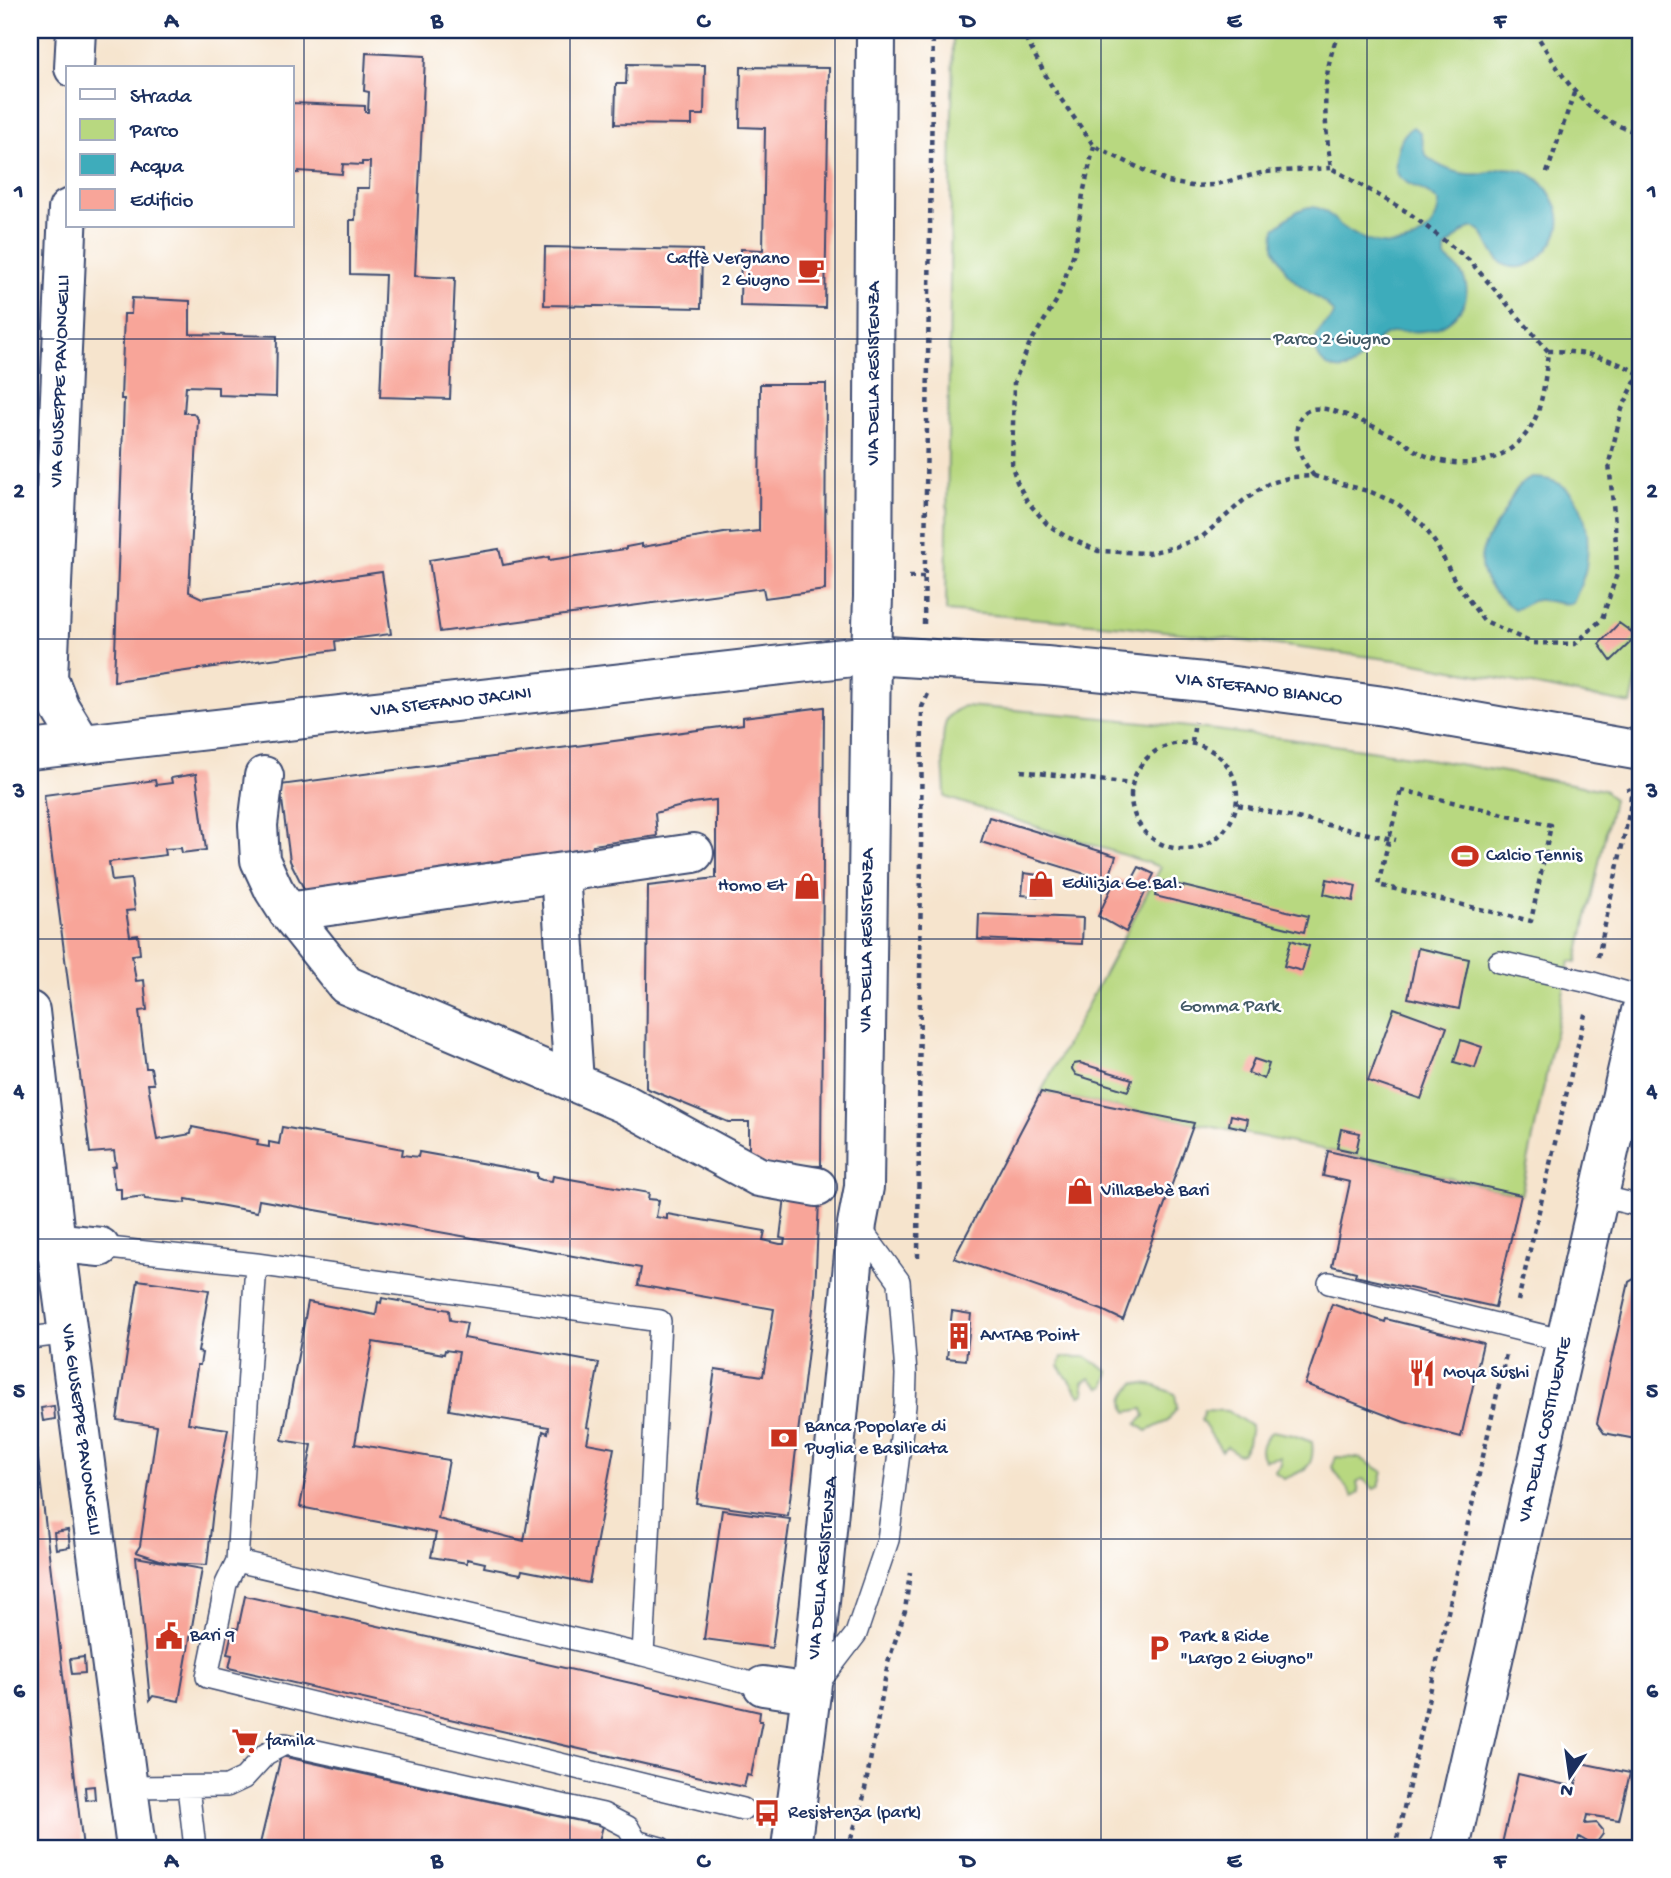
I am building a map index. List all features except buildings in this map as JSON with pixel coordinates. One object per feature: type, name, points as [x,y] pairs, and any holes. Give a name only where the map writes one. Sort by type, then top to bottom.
[{"type":"street","points":[[74,66],[76,30]]},
{"type":"street","name":"VIA DELLA RESISTENZA","points":[[791,1848],[811,1693],[860,1205],[874,587],[876,30]]},
{"type":"street","name":"VIA GIUSEPPE PAVONCELLI","points":[[67,228],[39,692],[60,708],[82,744]]},
{"type":"street","name":"VIA STEFANO JACINI","points":[[30,750],[871,655]]},
{"type":"street","name":"VIA STEFANO BIANCO","points":[[871,655],[1046,666],[1204,682],[1384,706],[1632,765]]},
{"type":"street","points":[[264,776],[258,814],[260,860],[288,912],[346,985],[625,1104],[759,1177],[817,1187]]},
{"type":"street","points":[[288,912],[694,853]]},
{"type":"street","points":[[560,873],[573,1082]]},
{"type":"street","name":"VIA GIUSEPPE PAVONCELLI","points":[[30,1011],[43,1242],[69,1333],[136,1848]]},
{"type":"street","name":"VIA DELLA COSTITUENTE","points":[[1450,1848],[1641,1011]]},
{"type":"street","points":[[43,1242],[100,1247]]},
{"type":"street","points":[[763,1686],[811,1693]]},
{"type":"lane","points":[[1499,962],[1593,983],[1641,997]]},
{"type":"lane","points":[[811,1693],[856,1634],[888,1540],[905,1406],[899,1281],[860,1205],[817,1187]]},
{"type":"lane","points":[[1599,1196],[1641,1206]]},
{"type":"lane","points":[[100,1247],[256,1264],[660,1321],[643,1655]]},
{"type":"lane","points":[[256,1264],[237,1561],[226,1584],[207,1677],[743,1809]]},
{"type":"lane","points":[[1329,1283],[1566,1341]]},
{"type":"lane","points":[[30,1338],[69,1333]]},
{"type":"lane","points":[[237,1561],[643,1655],[763,1686]]},
{"type":"lane","points":[[129,1787],[227,1786],[244,1778],[266,1754],[285,1744],[603,1814],[628,1827],[636,1841],[661,1848]]},
{"type":"lane","points":[[188,1787],[194,1848]]},
{"type":"path","points":[[924,630],[933,30]]},
{"type":"path","points":[[1021,30],[1051,85],[1094,146],[1168,182],[1191,186],[1213,185],[1265,172],[1331,168],[1409,213],[1469,260],[1548,351],[1569,351],[1614,360],[1639,371],[1622,409],[1609,463],[1617,574],[1602,619],[1575,644],[1532,643],[1483,620],[1454,579],[1436,544],[1415,518],[1398,504],[1371,492],[1314,476],[1291,477],[1268,484],[1243,501],[1202,537],[1149,553],[1098,551],[1065,536],[1047,524],[1027,501],[1012,466],[1014,383],[1029,345],[1057,300],[1076,250],[1083,194],[1094,146]]},
{"type":"path","points":[[1331,168],[1325,125],[1326,89],[1334,44],[1340,30]]},
{"type":"path","points":[[1536,30],[1574,93],[1597,113],[1628,130],[1641,133]]},
{"type":"path","points":[[1547,173],[1574,93]]},
{"type":"path","points":[[1314,476],[1297,445],[1301,415],[1308,408],[1335,411],[1395,436],[1421,453],[1440,460],[1460,464],[1503,456],[1515,446],[1537,415],[1548,351]]},
{"type":"path","points":[[918,1266],[922,707],[929,691]]},
{"type":"path","points":[[1192,742],[1195,722]]},
{"type":"path","points":[[1192,742],[1212,749],[1228,764],[1238,784],[1238,806],[1232,821],[1215,839],[1193,849],[1176,849],[1160,843],[1140,825],[1131,802],[1132,784],[1139,766],[1153,751],[1172,743],[1192,742]]},
{"type":"path","points":[[1395,1848],[1593,983],[1630,809],[1632,765]]},
{"type":"path","points":[[1021,771],[1132,784]]},
{"type":"path","points":[[1401,790],[1551,825],[1531,921],[1378,885],[1389,838],[1401,790]]},
{"type":"path","points":[[1238,806],[1396,840]]},
{"type":"path","points":[[848,1848],[863,1800],[888,1663],[905,1611],[910,1571]]},
{"type":"green space","name":"Parco 2 Giugno","points":[[953,30],[1641,30],[1641,661],[1631,704],[1411,662],[1125,626],[946,611]]},
{"type":"green space","name":"Gomma Park","points":[[964,706],[1117,719],[1319,743],[1604,790],[1613,799],[1577,962],[1570,961],[1521,1195],[1356,1156],[1041,1092],[1161,867],[945,797],[945,727],[950,715]]},
{"type":"green space","points":[[1062,1357],[1086,1357],[1109,1372],[1105,1386],[1100,1388],[1090,1378],[1083,1383],[1085,1393],[1080,1396],[1059,1366]]},
{"type":"green space","points":[[1135,1383],[1156,1386],[1175,1394],[1177,1408],[1168,1421],[1147,1431],[1137,1424],[1145,1416],[1143,1409],[1127,1412],[1124,1403],[1127,1393]]},
{"type":"green space","points":[[1204,1410],[1228,1411],[1251,1426],[1248,1443],[1242,1453],[1237,1454],[1227,1446],[1222,1451],[1201,1420]]},
{"type":"green space","points":[[1272,1431],[1312,1442],[1312,1457],[1307,1467],[1284,1479],[1274,1472],[1281,1464],[1280,1457],[1264,1460],[1261,1452],[1264,1441]]},
{"type":"green space","points":[[1336,1457],[1360,1458],[1383,1472],[1379,1486],[1374,1489],[1363,1479],[1357,1483],[1359,1493],[1353,1497],[1332,1467]]},
{"type":"water","points":[[1413,127],[1420,132],[1425,155],[1443,167],[1472,174],[1505,168],[1531,174],[1548,191],[1557,207],[1560,221],[1557,233],[1552,244],[1538,259],[1520,267],[1510,267],[1496,257],[1480,231],[1475,228],[1467,230],[1445,249],[1445,258],[1459,271],[1467,292],[1465,301],[1454,317],[1429,330],[1386,335],[1354,366],[1346,369],[1331,368],[1320,359],[1316,344],[1318,332],[1334,314],[1327,305],[1287,273],[1274,247],[1275,228],[1298,211],[1313,207],[1324,211],[1358,236],[1377,243],[1397,244],[1422,235],[1433,223],[1439,203],[1401,178],[1396,162],[1402,139]]},
{"type":"water","points":[[1532,478],[1549,480],[1562,486],[1573,495],[1580,506],[1587,535],[1586,567],[1573,603],[1537,600],[1514,609],[1498,596],[1486,580],[1482,572],[1482,553],[1514,493],[1521,484]]},
{"type":"place","name":"Caffè Vergnano 2 Giugno","points":[[811,270]]},
{"type":"place","name":"Calcio Tennis","points":[[1465,856]]},
{"type":"place","name":"Edilizia Ge.Bal.","points":[[1041,884]]},
{"type":"place","name":"Homo Et","points":[[807,886]]},
{"type":"place","name":"VillaBebè Bari","points":[[1080,1191]]},
{"type":"place","name":"AMTAB Point","points":[[959,1336]]},
{"type":"place","name":"Moya Sushi","points":[[1422,1373]]},
{"type":"place","name":"Banca Popolare di Puglia e Basilicata","points":[[784,1438]]},
{"type":"place","name":"Bari 9","points":[[169,1636]]},
{"type":"place","name":"Park & Ride \"Largo 2 Giugno\"","points":[[1159,1648]]},
{"type":"place","name":"famila","points":[[245,1741]]},
{"type":"place","name":"Resistenza (park)","points":[[767,1813]]}]
